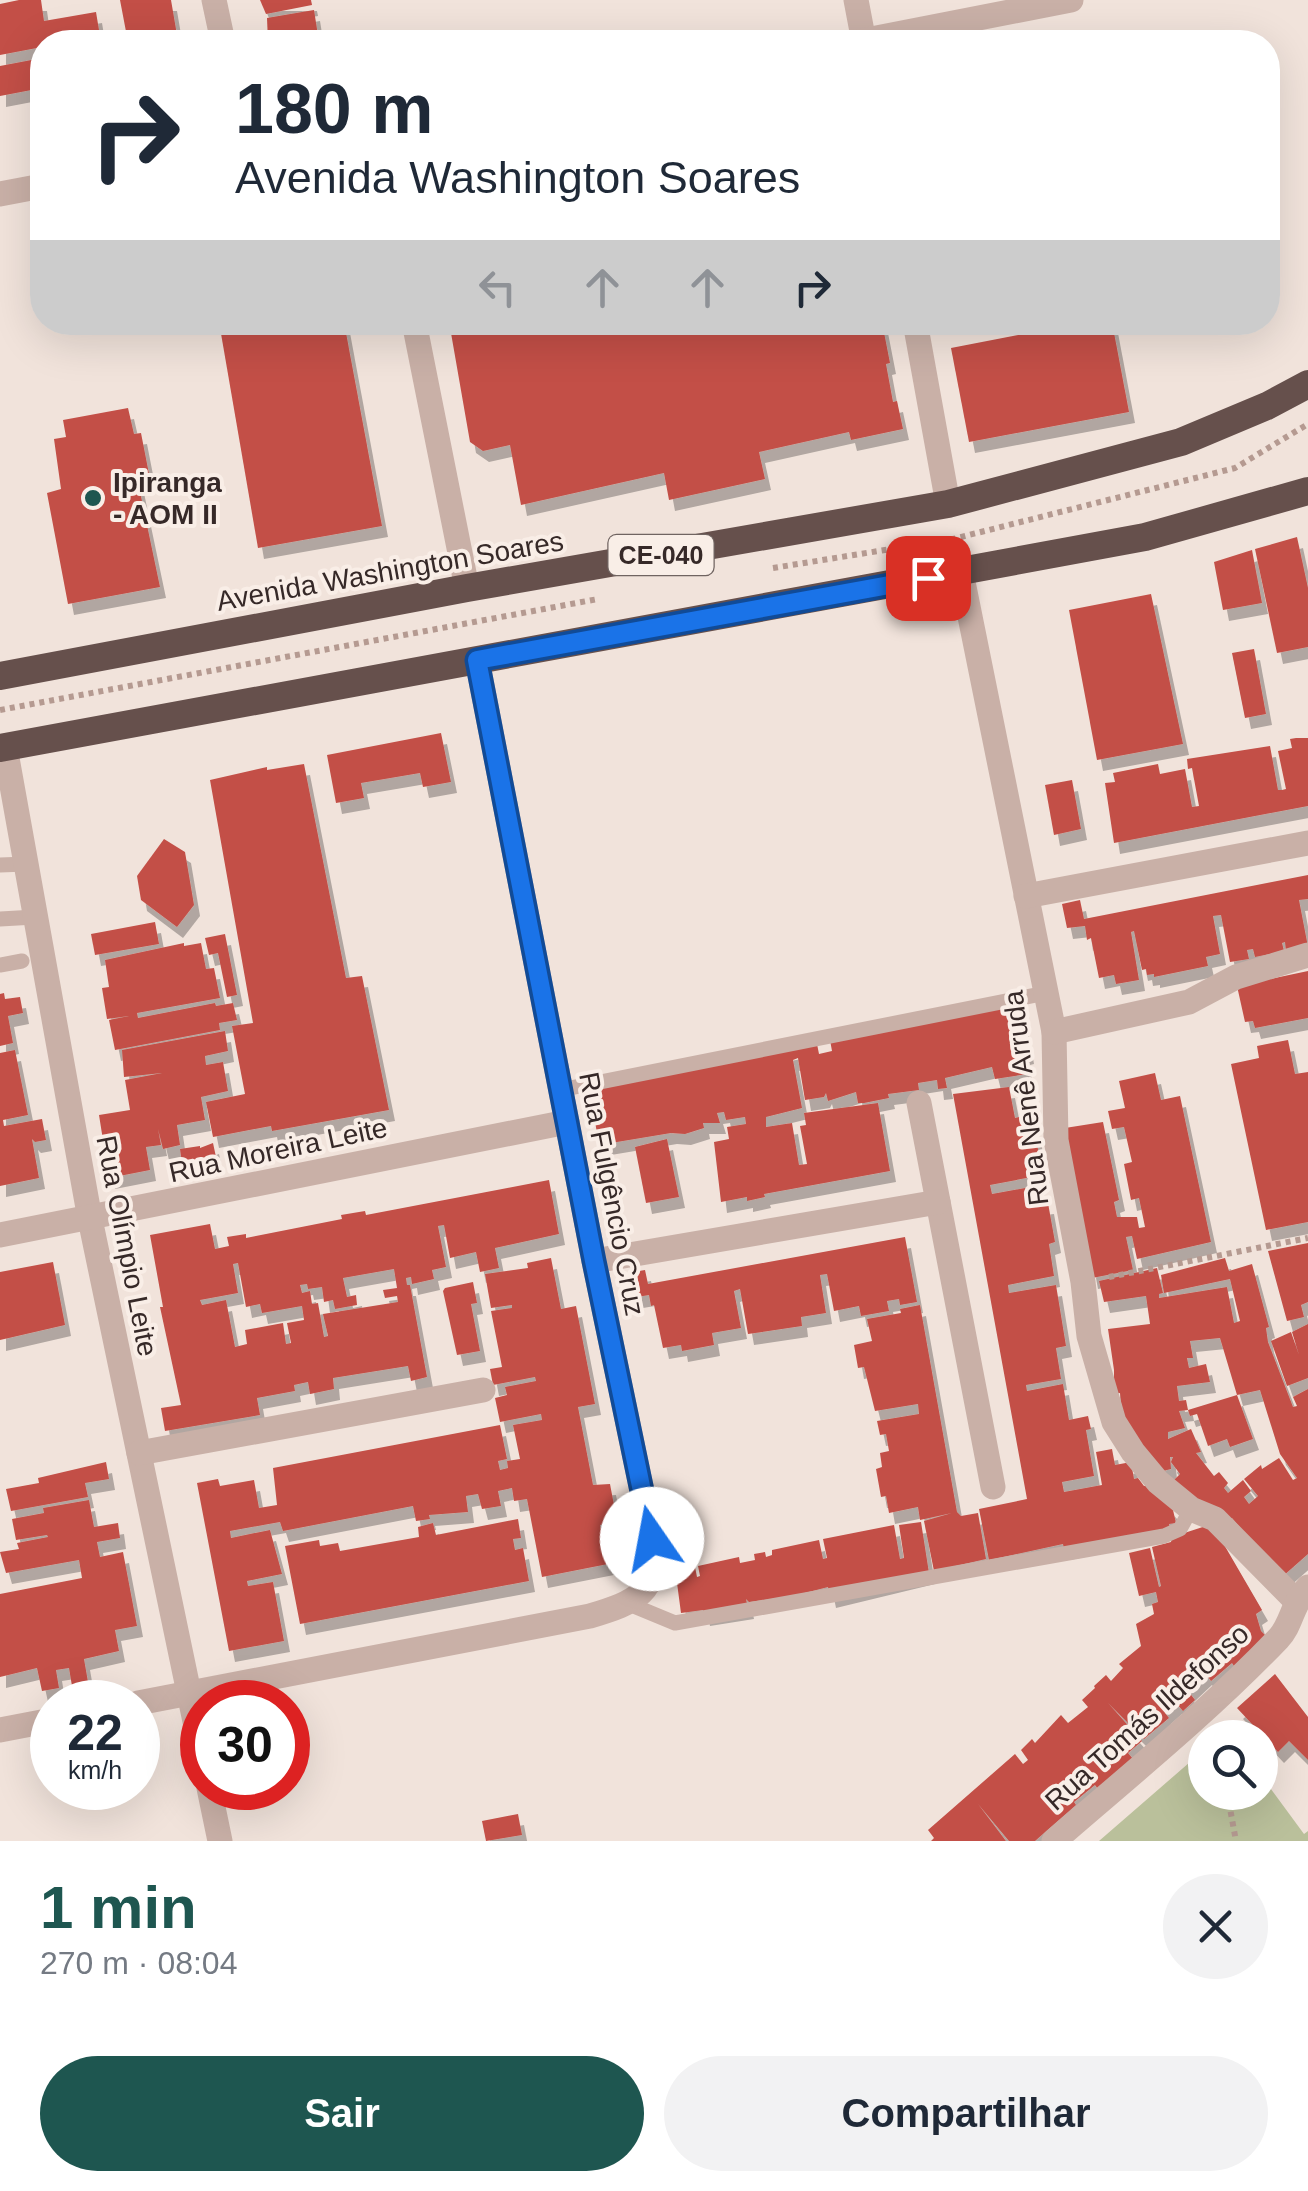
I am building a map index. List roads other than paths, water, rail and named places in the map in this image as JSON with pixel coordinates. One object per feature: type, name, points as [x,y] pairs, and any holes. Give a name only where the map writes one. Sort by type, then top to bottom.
[{"type":"highway","name":"Avenida Washington Soares","points":[[0,676],[467,588],[948,504],[1181,442],[1308,384]]},
{"type":"highway","points":[[3,748],[1145,537],[1308,490]]},
{"type":"street","points":[[214,0],[220,30]]},
{"type":"street","points":[[856,0],[862,30]]},
{"type":"street","points":[[923,30],[1071,0]]},
{"type":"street","points":[[0,194],[30,188]]},
{"type":"street","points":[[417,335],[467,588]]},
{"type":"street","points":[[918,335],[948,504]]},
{"type":"street","name":"Rua Nenê Arruda","points":[[961,572],[1054,1032],[1056,1140],[1083,1282],[1089,1336],[1114,1422],[1158,1482],[1191,1509],[1215,1519],[1302,1593]]},
{"type":"street","name":"Rua Fulgêncio Cruz","points":[[477,660],[656,1562],[643,1592],[629,1604]]},
{"type":"street","name":"Rua Olímpio Leite","points":[[3,748],[13,864],[35,917],[90,1219],[187,1680]]},
{"type":"street","points":[[1026,896],[1308,842]]},
{"type":"street","points":[[1054,1032],[1189,1002],[1236,977],[1308,955]]},
{"type":"street","points":[[918,1103],[993,1488]]},
{"type":"street","name":"Rua Moreira Leite","points":[[0,1235],[567,1122]]},
{"type":"street","points":[[594,1261],[938,1202]]},
{"type":"street","points":[[139,1453],[483,1390]]},
{"type":"street","name":"Rua Tomás Ildefonso","points":[[1054,1841],[1222,1696],[1283,1634],[1302,1593]]},
{"type":"street","points":[[253,1680],[563,1621],[629,1604]]},
{"type":"street","points":[[0,1730],[30,1724]]},
{"type":"street","points":[[214,1810],[220,1841]]},
{"type":"lane","points":[[0,919],[35,917]]},
{"type":"lane","points":[[0,965],[22,960]]},
{"type":"lane","points":[[560,1090],[1046,992]]},
{"type":"lane","points":[[629,1604],[676,1623],[807,1602],[1164,1536],[1180,1529],[1191,1509]]},
{"type":"place","name":"Ipiranga - AOM II","points":[[93,498]]}]
